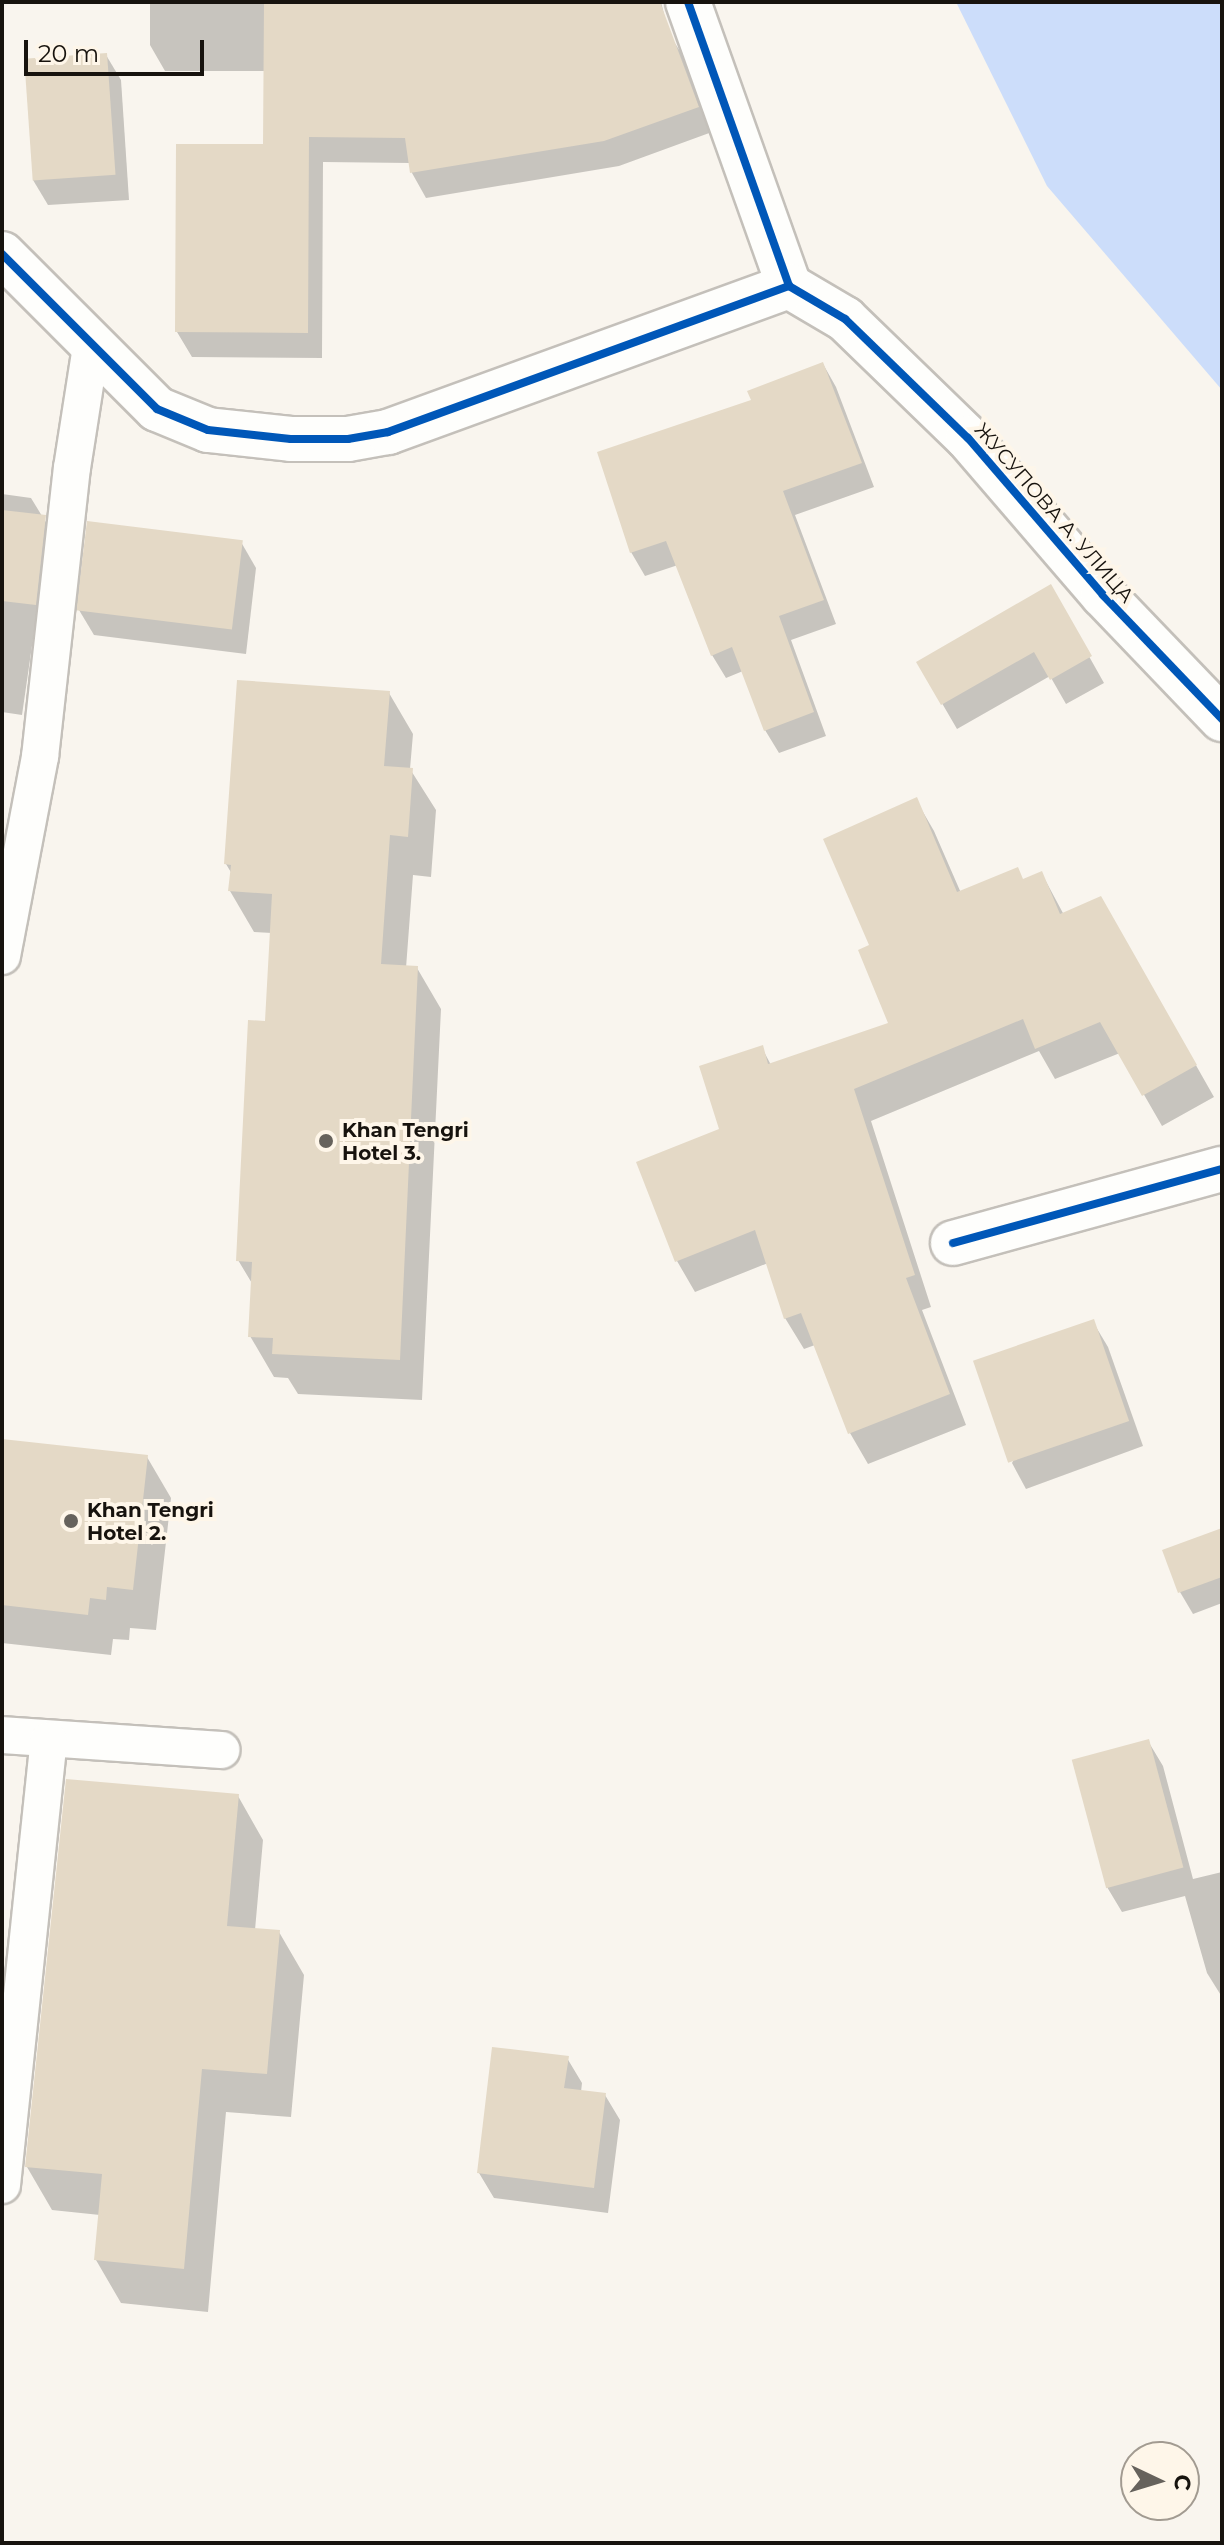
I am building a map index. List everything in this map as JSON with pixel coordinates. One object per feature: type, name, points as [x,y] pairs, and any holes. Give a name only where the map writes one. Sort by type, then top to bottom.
[{"type":"street","points":[[2,254],[91,347],[157,409],[208,430],[291,439],[348,439],[388,432],[789,286],[688,2]]},
{"type":"street","name":"ЖУСУПОВА А. УЛИЦА","points":[[789,286],[845,319],[968,438],[1103,595],[1222,719]]},
{"type":"street","points":[[953,1243],[1222,1169]]},
{"type":"lane","points":[[2,956],[40,757],[72,468],[91,347]]},
{"type":"lane","points":[[2,1735],[221,1750]]},
{"type":"lane","points":[[2,2185],[49,1740]]},
{"type":"water","points":[[956,2],[1222,2],[1222,390],[1047,186]]},
{"type":"building","points":[[264,2],[660,2],[699,107],[604,141],[410,173],[405,138],[309,137],[308,333],[175,332],[176,144],[263,144]]},
{"type":"building","points":[[107,53],[116,175],[33,180],[24,59]]},
{"type":"building","points":[[823,362],[862,463],[783,491],[824,600],[779,616],[814,712],[764,731],[732,647],[711,656],[666,541],[630,553],[597,452],[751,400],[747,391]]},
{"type":"building","points":[[2,510],[46,515],[36,605],[2,601]]},
{"type":"building","points":[[87,521],[243,540],[232,629],[76,610]]},
{"type":"building","points":[[1051,584],[1092,656],[1050,680],[1034,652],[941,705],[916,662]]},
{"type":"building","name":"Khan Tengri Hotel 3.","points":[[237,680],[390,691],[384,766],[413,768],[408,837],[390,835],[381,964],[418,966],[400,1360],[272,1354],[273,1338],[248,1337],[252,1262],[236,1261],[248,1020],[265,1021],[272,894],[228,891],[231,865],[224,864]]},
{"type":"building","points":[[917,797],[957,892],[1018,867],[1023,879],[1042,871],[1060,914],[1101,896],[1197,1065],[1142,1096],[1100,1022],[1035,1049],[1023,1019],[854,1089],[915,1275],[906,1278],[950,1394],[848,1434],[801,1313],[784,1319],[755,1230],[675,1262],[636,1162],[719,1129],[699,1066],[763,1045],[768,1064],[888,1023],[858,950],[869,945],[823,839]]},
{"type":"building","points":[[1094,1319],[1129,1421],[1008,1463],[973,1361]]},
{"type":"building","name":"Khan Tengri Hotel 2.","points":[[2,1439],[148,1455],[133,1590],[107,1587],[106,1600],[90,1598],[88,1615],[2,1605]]},
{"type":"building","points":[[1222,1528],[1222,1577],[1178,1593],[1162,1550]]},
{"type":"building","points":[[1149,1739],[1183,1867],[1106,1888],[1072,1760]]},
{"type":"building","points":[[66,1779],[239,1794],[227,1926],[280,1930],[267,2074],[202,2069],[184,2269],[94,2260],[102,2174],[25,2167]]},
{"type":"building","points":[[492,2047],[569,2056],[564,2088],[606,2093],[594,2188],[477,2173]]},
{"type":"cycle path","points":[[688,2],[789,286],[845,319],[968,438],[1103,595],[1222,719]]},
{"type":"cycle path","points":[[2,254],[157,409],[208,430],[291,439],[348,439],[388,432],[789,286]]},
{"type":"cycle path","points":[[953,1243],[1222,1169]]},
{"type":"place","name":"Khan Tengri Hotel 3.","points":[[326,1141]]},
{"type":"place","name":"Khan Tengri Hotel 2.","points":[[71,1521]]}]
